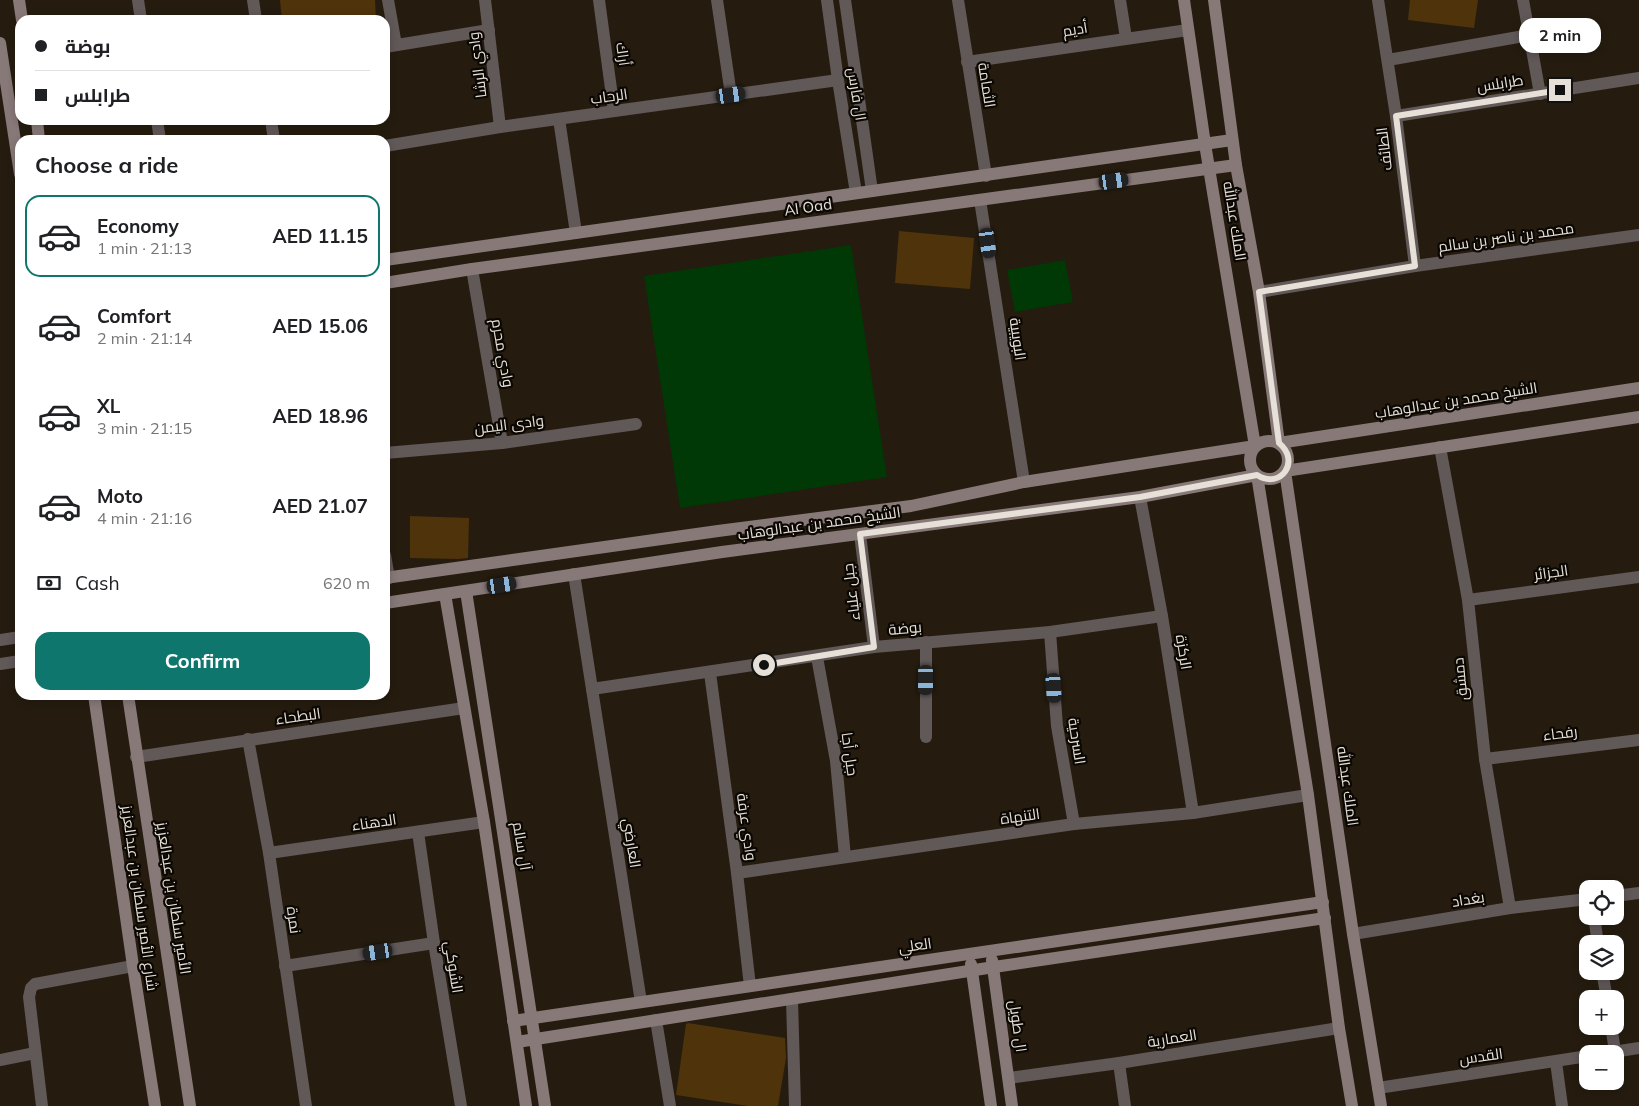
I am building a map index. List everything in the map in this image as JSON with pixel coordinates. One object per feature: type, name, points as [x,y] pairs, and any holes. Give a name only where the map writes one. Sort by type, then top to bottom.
[{"type":"street","points":[[19,0],[21,15]]},
{"type":"street","points":[[138,0],[140,15]]},
{"type":"street","points":[[253,0],[255,15]]},
{"type":"street","points":[[388,0],[389,15]]},
{"type":"street","name":"وادي الرشا","points":[[485,0],[500,127]]},
{"type":"street","name":"أراك","points":[[599,0],[614,111]]},
{"type":"street","points":[[717,0],[731,95]]},
{"type":"street","name":"ال فارس","points":[[827,0],[856,193]]},
{"type":"street","name":"ال فارس","points":[[844,0],[872,191]]},
{"type":"street","name":"الثمامة","points":[[958,0],[986,176]]},
{"type":"street","points":[[1120,0],[1126,38]]},
{"type":"street","name":"الملك عبدالله","points":[[1184,0],[1205,144],[1255,446]]},
{"type":"street","name":"الملك عبدالله","points":[[1214,0],[1232,140],[1259,292],[1279,443]]},
{"type":"street","name":"الطائف","points":[[1378,0],[1396,116],[1415,266]]},
{"type":"street","points":[[1523,0],[1540,94]]},
{"type":"street","points":[[390,31],[391,46],[489,30]]},
{"type":"street","name":"أديم","points":[[967,62],[1188,30]]},
{"type":"street","points":[[1388,60],[1529,35]]},
{"type":"street","points":[[0,44],[15,142]]},
{"type":"street","name":"طرابلس","points":[[1396,116],[1639,78]]},
{"type":"street","name":"الرحاب","points":[[390,145],[500,127],[838,80]]},
{"type":"street","points":[[559,119],[576,233]]},
{"type":"street","name":"Al Oad","points":[[390,259],[1232,140]]},
{"type":"street","name":"Al Oad","points":[[390,282],[472,269],[1236,165]]},
{"type":"street","name":"البويبية","points":[[980,200],[1024,482]]},
{"type":"street","name":"محمد بن ناصر بن سالم","points":[[1259,292],[1415,266],[1639,234]]},
{"type":"street","name":"وادي محرم","points":[[472,269],[502,442]]},
{"type":"street","name":"الشيخ محمد بن عبدالوهاب","points":[[1279,443],[1639,388]]},
{"type":"street","points":[[1257,475],[1269,480],[1275,479],[1285,471],[1639,417]]},
{"type":"street","name":"وادى اليمن","points":[[390,453],[502,442],[636,424]]},
{"type":"street","points":[[1285,471],[1289,459],[1279,443],[1266,441],[1255,446],[1251,452],[1250,464],[1257,475],[1308,795],[1352,1106]]},
{"type":"street","name":"الشيخ محمد بن عبدالوهاب","points":[[390,578],[678,536],[910,506],[1024,482],[1255,446]]},
{"type":"street","name":"دمشق","points":[[1440,447],[1468,600],[1485,759],[1510,908]]},
{"type":"street","name":"الملك عبدالله","points":[[1285,471],[1381,1106]]},
{"type":"street","name":"الشيخ محمد بن عبدالوهاب","points":[[390,602],[682,558],[1140,497],[1257,475]]},
{"type":"street","name":"الركزة","points":[[1140,497],[1162,616],[1193,812]]},
{"type":"street","name":"جبل علياء","points":[[860,534],[874,647]]},
{"type":"street","points":[[678,536],[682,558]]},
{"type":"street","name":"العارضي","points":[[574,574],[640,1002]]},
{"type":"street","name":"الجزائر","points":[[1468,600],[1639,577]]},
{"type":"street","name":"آل سالم","points":[[466,591],[545,1106]]},
{"type":"street","points":[[445,594],[484,822],[526,1106]]},
{"type":"street","name":"بوضة","points":[[592,689],[710,673],[874,647],[1050,632],[1162,616]]},
{"type":"street","name":"السرحية","points":[[1050,632],[1057,726],[1074,824]]},
{"type":"street","points":[[0,640],[15,638]]},
{"type":"street","points":[[926,642],[926,737]]},
{"type":"street","name":"جبل أجا","points":[[817,657],[836,762],[845,857]]},
{"type":"street","points":[[0,664],[15,662]]},
{"type":"street","name":"وادي عرفة","points":[[710,673],[750,986]]},
{"type":"street","name":"شارع الأمير سلطان بن عبدالعزيز","points":[[95,700],[155,1106]]},
{"type":"street","name":"الأمير سلطان بن عبدالعزيز","points":[[129,700],[190,1106]]},
{"type":"street","name":"البطحاء","points":[[136,757],[464,708]]},
{"type":"street","name":"نمرة","points":[[248,739],[268,853],[306,1106]]},
{"type":"street","name":"رفحاء","points":[[1485,759],[1639,740]]},
{"type":"street","name":"التنهاة","points":[[737,873],[1074,824],[1193,812],[1308,795]]},
{"type":"street","name":"الدهناء","points":[[268,853],[484,822]]},
{"type":"street","name":"الشوكي","points":[[418,832],[461,1106]]},
{"type":"street","points":[[1624,895],[1639,893]]},
{"type":"street","name":"بغداد","points":[[1354,934],[1510,908],[1579,900]]},
{"type":"street","name":"العلي","points":[[513,1021],[1323,902]]},
{"type":"street","points":[[517,1042],[994,967],[1325,918]]},
{"type":"street","points":[[284,966],[434,943]]},
{"type":"street","name":"ال طويل","points":[[991,950],[1012,1106]]},
{"type":"street","points":[[969,954],[973,971],[991,1106]]},
{"type":"street","points":[[42,1106],[29,997],[31,988],[35,984],[133,966]]},
{"type":"street","points":[[792,999],[795,1106]]},
{"type":"street","points":[[656,1020],[670,1106]]},
{"type":"street","name":"العمارية","points":[[1009,1078],[1340,1028]]},
{"type":"street","points":[[1624,1050],[1639,1048]]},
{"type":"street","points":[[0,1060],[35,1053]]},
{"type":"street","name":"القدس","points":[[1378,1088],[1579,1058]]},
{"type":"street","points":[[1556,1062],[1562,1106]]},
{"type":"street","points":[[1118,1063],[1126,1106]]},
{"type":"green space","points":[[851,245],[887,477],[680,508],[644,276]]},
{"type":"green space","points":[[1065,260],[1073,302],[1015,312],[1007,270]]},
{"type":"building","points":[[280,0],[375,0],[376,15],[282,15]]},
{"type":"building","points":[[1410,0],[1478,0],[1474,28],[1408,20]]},
{"type":"building","points":[[899,231],[974,238],[970,289],[895,283]]},
{"type":"building","points":[[410,516],[469,518],[468,558],[410,558]]},
{"type":"building","points":[[686,1024],[785,1038],[786,1058],[778,1106],[748,1106],[676,1095]]},
{"type":"route","points":[[764,665],[874,647],[860,534],[1140,497],[1257,475],[1262,479],[1269,480],[1281,476],[1288,466],[1289,459],[1284,447],[1279,443],[1259,292],[1415,266],[1396,116],[1560,90]]}]
